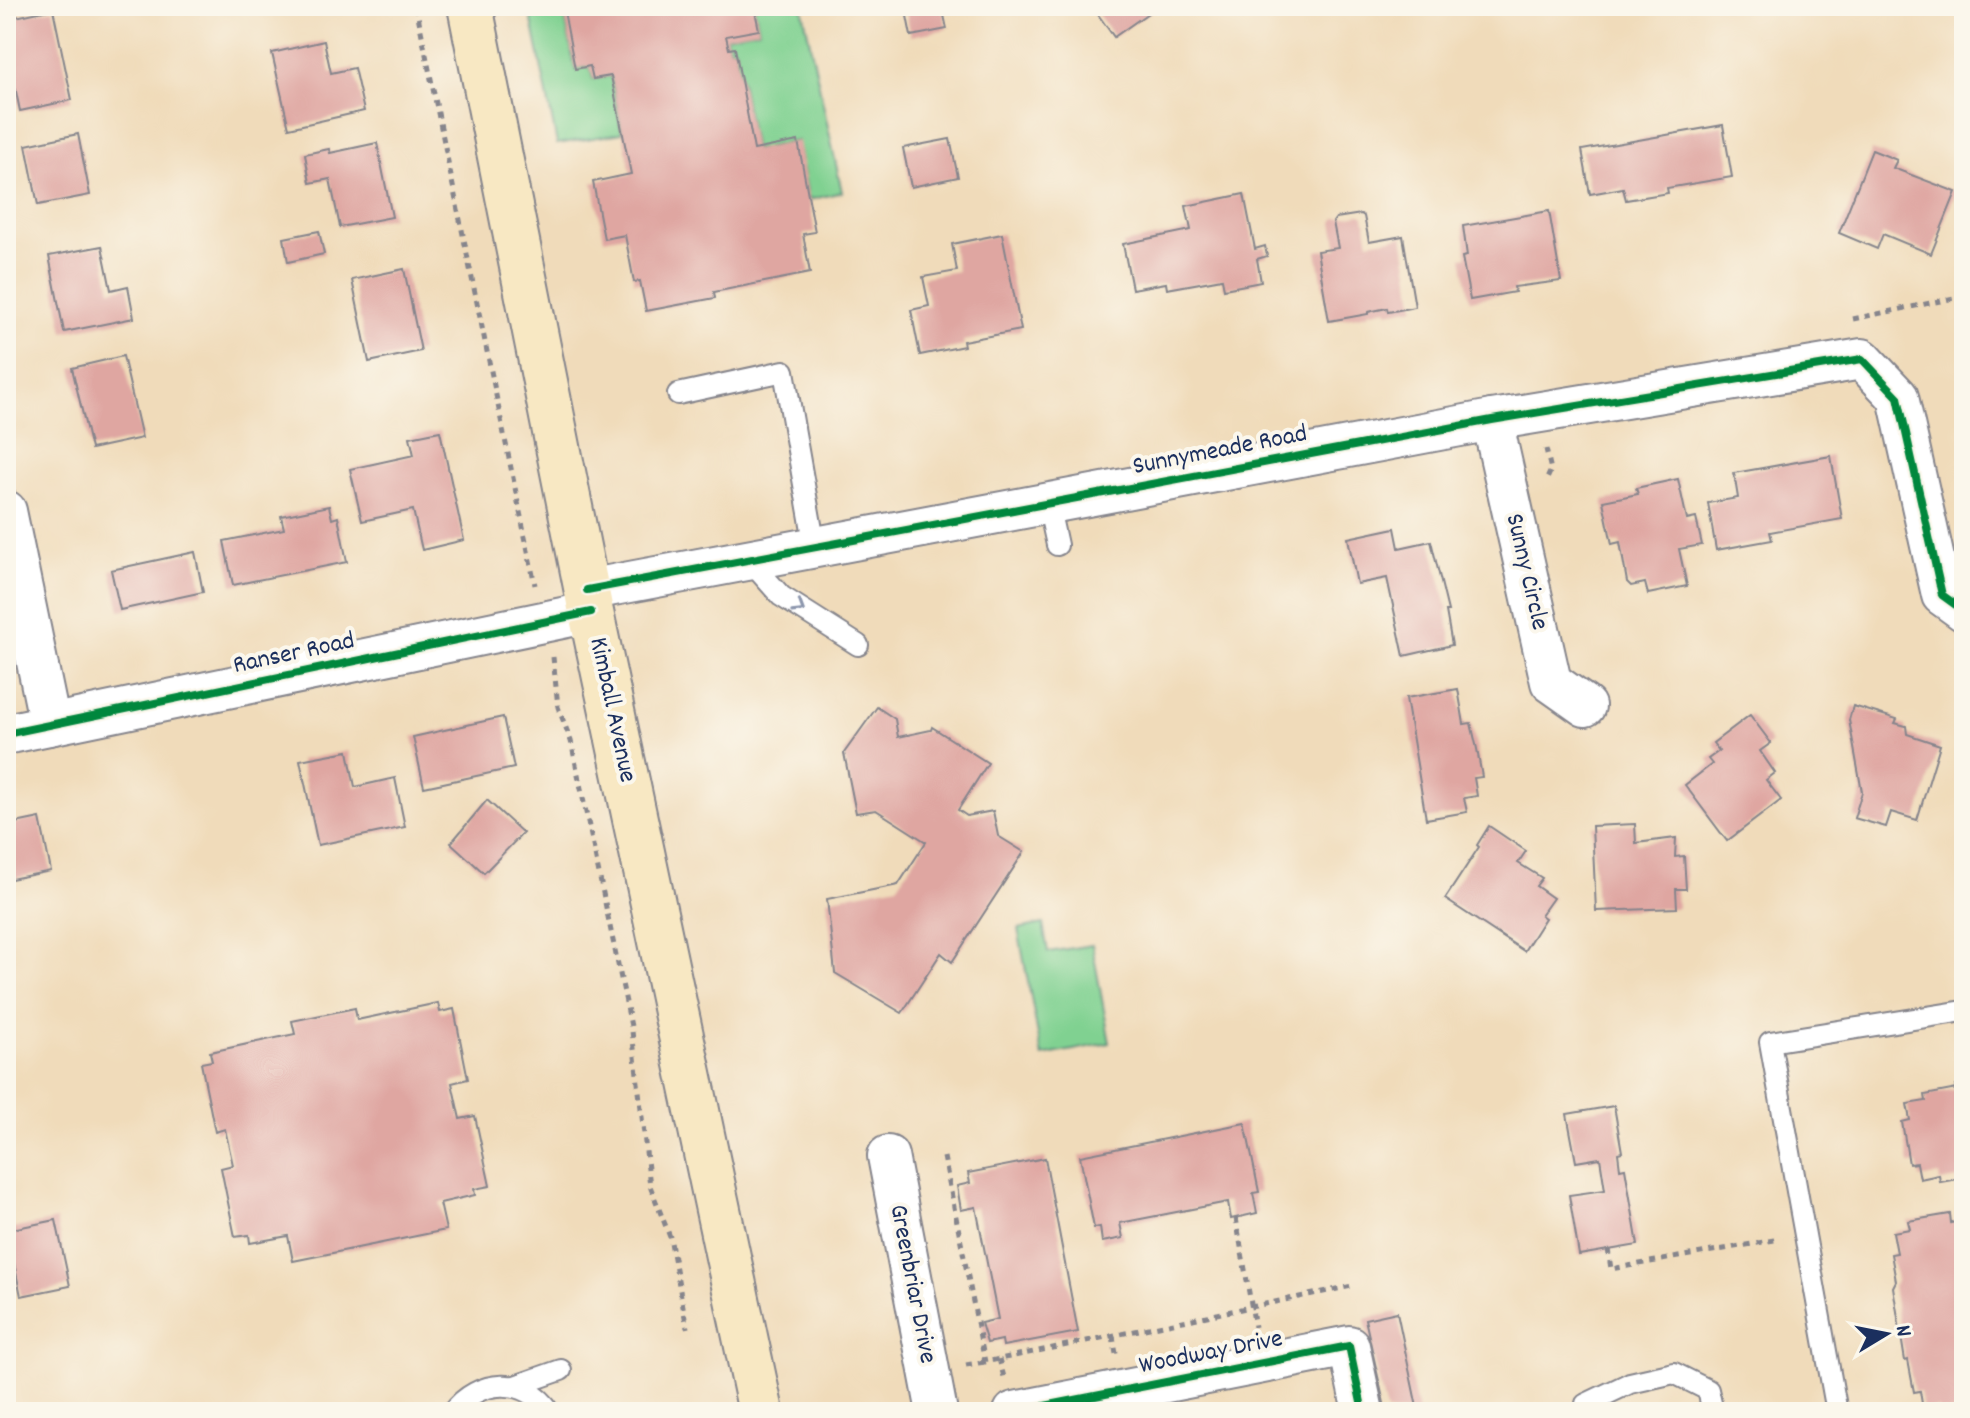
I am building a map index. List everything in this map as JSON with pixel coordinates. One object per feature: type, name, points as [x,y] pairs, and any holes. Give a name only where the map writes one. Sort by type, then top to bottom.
[{"type":"main road","name":"Kimball Avenue","points":[[470,6],[589,601],[761,1412]]},
{"type":"street","name":"Sunnymeade Road","points":[[589,601],[749,560],[815,547],[1492,420],[1862,359]]},
{"type":"street","points":[[1862,359],[1898,397],[1942,595],[1964,611]]},
{"type":"street","name":"Sunny Circle","points":[[1492,420],[1551,682],[1585,706]]},
{"type":"street","points":[[6,511],[50,725]]},
{"type":"street","name":"Ranser Road","points":[[6,734],[543,621],[589,601]]},
{"type":"street","name":"Greenbriar Drive","points":[[888,1156],[937,1412]]},
{"type":"street","name":"Woodway Drive","points":[[1014,1412],[1349,1346],[1363,1412]]},
{"type":"lane","points":[[678,394],[784,371],[815,547]]},
{"type":"lane","points":[[1048,504],[1057,545]]},
{"type":"lane","points":[[749,560],[781,596],[858,645]]},
{"type":"lane","points":[[1837,1412],[1770,1042],[1964,1011]]},
{"type":"lane","points":[[515,1386],[561,1370]]},
{"type":"lane","points":[[1586,1412],[1586,1404],[1630,1383],[1674,1373],[1708,1390],[1713,1412]]},
{"type":"lane","points":[[453,1412],[474,1391],[495,1385],[515,1386],[532,1393],[550,1412]]},
{"type":"path","points":[[416,6],[543,621],[555,664],[558,707],[571,741],[632,1031],[650,1186],[670,1237],[687,1328]]},
{"type":"path","points":[[1862,359],[1849,319],[1964,296]]},
{"type":"path","points":[[944,1157],[985,1362],[1352,1286]]},
{"type":"path","points":[[1236,1218],[1262,1363]]},
{"type":"path","points":[[1608,1249],[1611,1269],[1805,1234]]},
{"type":"green space","points":[[529,6],[563,6],[575,69],[590,66],[593,79],[611,76],[622,133],[557,144]]},
{"type":"green space","points":[[754,6],[802,6],[842,192],[809,200],[797,141],[754,150],[735,48],[729,49],[726,36],[759,30]]},
{"type":"green space","points":[[1043,924],[1048,952],[1092,945],[1110,1043],[1042,1056],[1018,929]]},
{"type":"building","points":[[563,6],[754,6],[759,30],[726,36],[729,49],[735,48],[754,150],[798,141],[815,232],[803,234],[810,273],[714,292],[715,298],[646,311],[640,281],[634,282],[625,235],[604,239],[593,182],[631,174],[611,76],[593,79],[590,66],[575,69]]},
{"type":"building","points":[[905,6],[942,6],[947,29],[911,36]]},
{"type":"building","points":[[1092,6],[1158,6],[1114,37]]},
{"type":"building","points":[[53,9],[72,100],[20,111],[6,43],[6,19]]},
{"type":"building","points":[[324,41],[331,73],[354,68],[364,111],[289,128],[272,53]]},
{"type":"building","points":[[1723,125],[1732,177],[1667,188],[1668,193],[1626,200],[1623,188],[1590,194],[1582,150]]},
{"type":"building","points":[[78,134],[90,195],[38,205],[26,145]]},
{"type":"building","points":[[950,139],[958,177],[911,187],[903,148]]},
{"type":"building","points":[[377,143],[392,217],[340,227],[330,179],[310,183],[305,154],[329,149],[330,153]]},
{"type":"building","points":[[1872,150],[1897,160],[1893,168],[1956,192],[1931,254],[1883,234],[1877,249],[1839,233]]},
{"type":"building","points":[[1244,194],[1255,249],[1265,246],[1267,256],[1257,259],[1261,282],[1224,289],[1222,279],[1167,289],[1166,283],[1132,289],[1123,244],[1191,230],[1186,206]]},
{"type":"building","points":[[1549,211],[1561,281],[1514,287],[1515,292],[1470,300],[1462,257],[1467,256],[1463,226]]},
{"type":"building","points":[[1361,214],[1369,242],[1403,236],[1415,307],[1388,312],[1387,308],[1329,321],[1317,251],[1338,248],[1333,222],[1336,218]]},
{"type":"building","points":[[319,231],[324,254],[288,262],[284,238]]},
{"type":"building","points":[[1002,234],[1021,330],[963,341],[964,346],[920,355],[911,310],[929,306],[923,277],[957,271],[952,244]]},
{"type":"building","points":[[102,246],[111,290],[128,286],[134,318],[64,332],[49,256]]},
{"type":"building","points":[[404,269],[421,351],[369,362],[352,280]]},
{"type":"building","points":[[123,356],[142,438],[91,449],[72,368]]},
{"type":"building","points":[[440,431],[464,540],[422,550],[413,510],[362,521],[350,469],[414,455],[410,437]]},
{"type":"building","points":[[1831,456],[1842,519],[1770,532],[1772,540],[1716,550],[1708,503],[1738,498],[1734,473]]},
{"type":"building","points":[[1678,479],[1687,520],[1696,518],[1702,545],[1679,549],[1687,586],[1648,594],[1645,583],[1631,586],[1627,582],[1620,542],[1612,544],[1603,501],[1638,494],[1636,488]]},
{"type":"building","points":[[329,506],[332,519],[338,517],[347,562],[233,585],[224,541],[284,529],[281,516]]},
{"type":"building","points":[[1395,528],[1399,548],[1431,541],[1448,611],[1452,645],[1404,656],[1387,578],[1357,584],[1348,538]]},
{"type":"building","points":[[195,552],[203,592],[120,610],[111,570]]},
{"type":"building","points":[[1458,689],[1464,724],[1471,723],[1482,777],[1474,778],[1477,796],[1464,798],[1467,812],[1426,819],[1406,698]]},
{"type":"building","points":[[1853,706],[1897,719],[1895,723],[1906,726],[1907,734],[1940,745],[1917,820],[1891,812],[1886,827],[1854,818],[1862,792],[1849,720]]},
{"type":"building","points":[[877,707],[895,719],[898,737],[931,730],[932,727],[988,763],[958,810],[967,816],[993,811],[998,836],[1024,852],[952,962],[941,953],[902,1013],[835,973],[827,899],[898,885],[926,842],[876,810],[856,813],[844,753]]},
{"type":"building","points":[[1750,715],[1771,743],[1760,751],[1775,773],[1766,780],[1781,800],[1727,841],[1685,785],[1712,764],[1708,759],[1719,751],[1713,743]]},
{"type":"building","points":[[503,717],[514,768],[424,787],[413,737]]},
{"type":"building","points":[[348,751],[355,787],[395,778],[405,827],[318,845],[300,760]]},
{"type":"building","points":[[487,800],[523,833],[484,873],[451,843]]},
{"type":"building","points":[[40,818],[51,871],[6,880],[6,825]]},
{"type":"building","points":[[1635,824],[1636,843],[1676,838],[1675,857],[1684,856],[1686,889],[1676,889],[1677,908],[1596,911],[1592,826]]},
{"type":"building","points":[[1489,826],[1526,851],[1518,863],[1542,878],[1536,886],[1553,898],[1541,915],[1545,918],[1524,951],[1445,899]]},
{"type":"building","points":[[438,1003],[440,1012],[454,1009],[468,1079],[452,1083],[460,1119],[475,1116],[490,1186],[474,1189],[475,1195],[440,1203],[446,1230],[293,1261],[288,1236],[250,1243],[249,1235],[235,1237],[221,1168],[233,1165],[225,1129],[215,1132],[201,1063],[212,1061],[210,1052],[295,1034],[292,1021],[355,1008],[357,1020]]},
{"type":"building","points":[[1964,1084],[1964,1178],[1940,1182],[1939,1175],[1920,1179],[1917,1163],[1909,1164],[1902,1122],[1910,1120],[1907,1104],[1926,1101],[1925,1095],[1957,1089],[1956,1086]]},
{"type":"building","points":[[1614,1106],[1622,1152],[1618,1153],[1620,1169],[1625,1168],[1638,1245],[1579,1255],[1569,1195],[1605,1190],[1600,1158],[1576,1162],[1567,1114]]},
{"type":"building","points":[[1245,1123],[1259,1192],[1253,1193],[1257,1213],[1231,1219],[1228,1202],[1120,1223],[1123,1238],[1102,1242],[1100,1227],[1094,1228],[1080,1156]]},
{"type":"building","points":[[1045,1158],[1078,1332],[1003,1346],[1002,1340],[987,1343],[981,1323],[998,1319],[976,1207],[961,1210],[957,1186],[970,1183],[968,1173]]},
{"type":"building","points":[[1950,1214],[1951,1223],[1964,1220],[1964,1412],[1940,1412],[1939,1408],[1923,1410],[1920,1391],[1914,1392],[1908,1360],[1905,1361],[1893,1287],[1896,1281],[1891,1254],[1897,1253],[1893,1232],[1910,1229],[1908,1221]]},
{"type":"building","points":[[56,1220],[70,1286],[21,1296],[7,1230]]},
{"type":"building","points":[[1397,1312],[1418,1412],[1386,1412],[1365,1319]]},
{"type":"cycle path","points":[[587,590],[1492,420],[1862,359],[1898,397],[1942,595],[1964,611]]},
{"type":"cycle path","points":[[6,734],[591,612]]},
{"type":"cycle path","points":[[1014,1412],[1349,1346],[1363,1412]]}]
